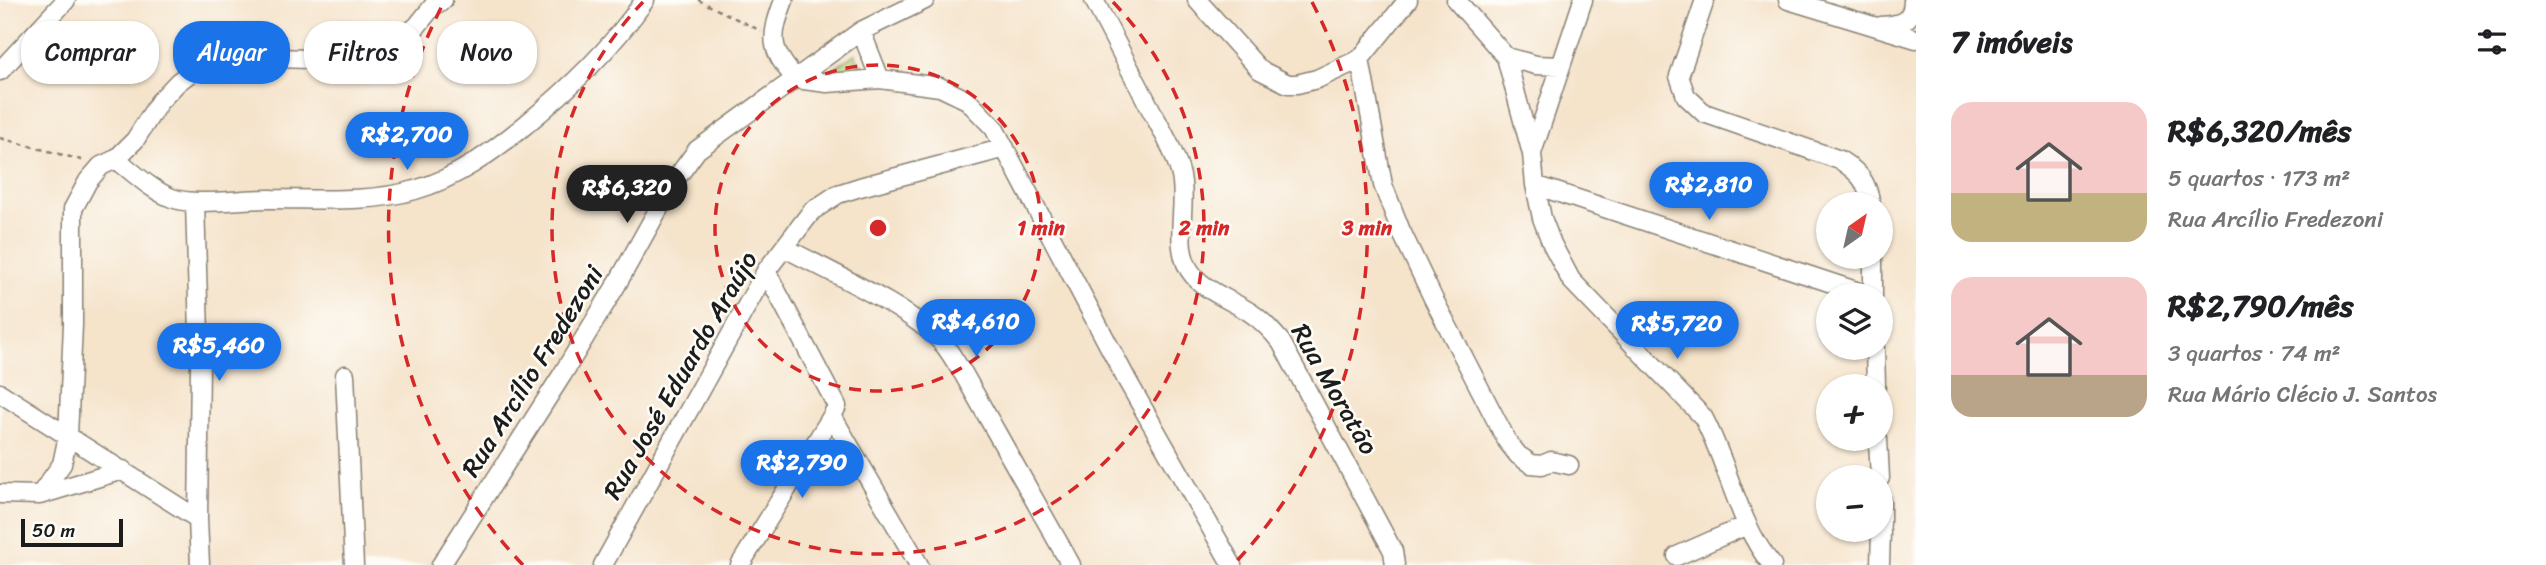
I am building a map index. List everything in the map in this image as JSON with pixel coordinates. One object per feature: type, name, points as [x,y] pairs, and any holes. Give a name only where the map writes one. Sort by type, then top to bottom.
[{"type":"street","points":[[0,71],[66,0]]},
{"type":"street","points":[[108,162],[170,198],[195,203],[246,198],[331,199],[415,190],[453,176],[490,154],[563,94],[607,50],[645,0]]},
{"type":"street","points":[[784,0],[773,36],[777,55],[796,79],[812,83],[880,79],[940,86],[967,100],[994,128],[1128,382],[1232,565]]},
{"type":"street","name":"Rua Arcílio Fredezoni","points":[[441,565],[617,284],[673,183],[697,150],[723,128],[796,79],[861,30],[925,0]]},
{"type":"street","name":"Rua Moratão","points":[[1094,0],[1169,143],[1181,177],[1182,240],[1189,268],[1193,275],[1218,295],[1260,320],[1281,342],[1393,551],[1395,565]]},
{"type":"street","points":[[1197,0],[1260,70],[1288,84],[1317,79],[1360,59],[1408,0]]},
{"type":"street","points":[[1456,0],[1506,57],[1532,154],[1542,218],[1571,280],[1703,417],[1717,442],[1747,524],[1772,565]]},
{"type":"street","points":[[1532,154],[1583,0]]},
{"type":"street","points":[[1705,0],[1679,76],[1686,96],[1704,113],[1840,160],[1858,172],[1869,192]]},
{"type":"street","points":[[1788,0],[1916,39]]},
{"type":"street","points":[[1876,27],[1900,25],[1908,19],[1913,10],[1913,0]]},
{"type":"street","points":[[40,495],[62,464],[68,436],[74,209],[88,181],[135,139],[159,102],[178,82],[198,67],[244,57],[338,60],[368,52],[397,42],[417,26],[437,2]]},
{"type":"street","points":[[861,30],[880,79]]},
{"type":"street","points":[[1506,57],[1536,65],[1560,66]]},
{"type":"street","points":[[1360,59],[1383,185],[1401,231],[1433,298],[1507,442],[1518,455],[1531,464],[1542,465],[1551,461],[1569,465]]},
{"type":"street","name":"Rua José Eduardo Araújo","points":[[603,565],[766,271],[812,211],[838,194],[1005,148]]},
{"type":"street","points":[[1535,186],[1832,283]]},
{"type":"street","points":[[195,203],[200,366],[198,519],[201,565]]},
{"type":"street","points":[[785,248],[905,315],[944,346],[963,373],[1071,565]]},
{"type":"street","points":[[766,271],[835,411],[919,565]]},
{"type":"street","points":[[345,375],[354,565]]},
{"type":"street","points":[[0,393],[198,519]]},
{"type":"street","points":[[748,560],[835,411]]},
{"type":"street","points":[[0,494],[40,495],[123,470]]},
{"type":"street","points":[[1676,556],[1747,524]]},
{"type":"street","points":[[1880,565],[1881,542]]},
{"type":"path","points":[[698,0],[773,36]]},
{"type":"path","points":[[0,138],[108,162]]},
{"type":"green space","points":[[855,54],[864,74],[821,78]]}]
